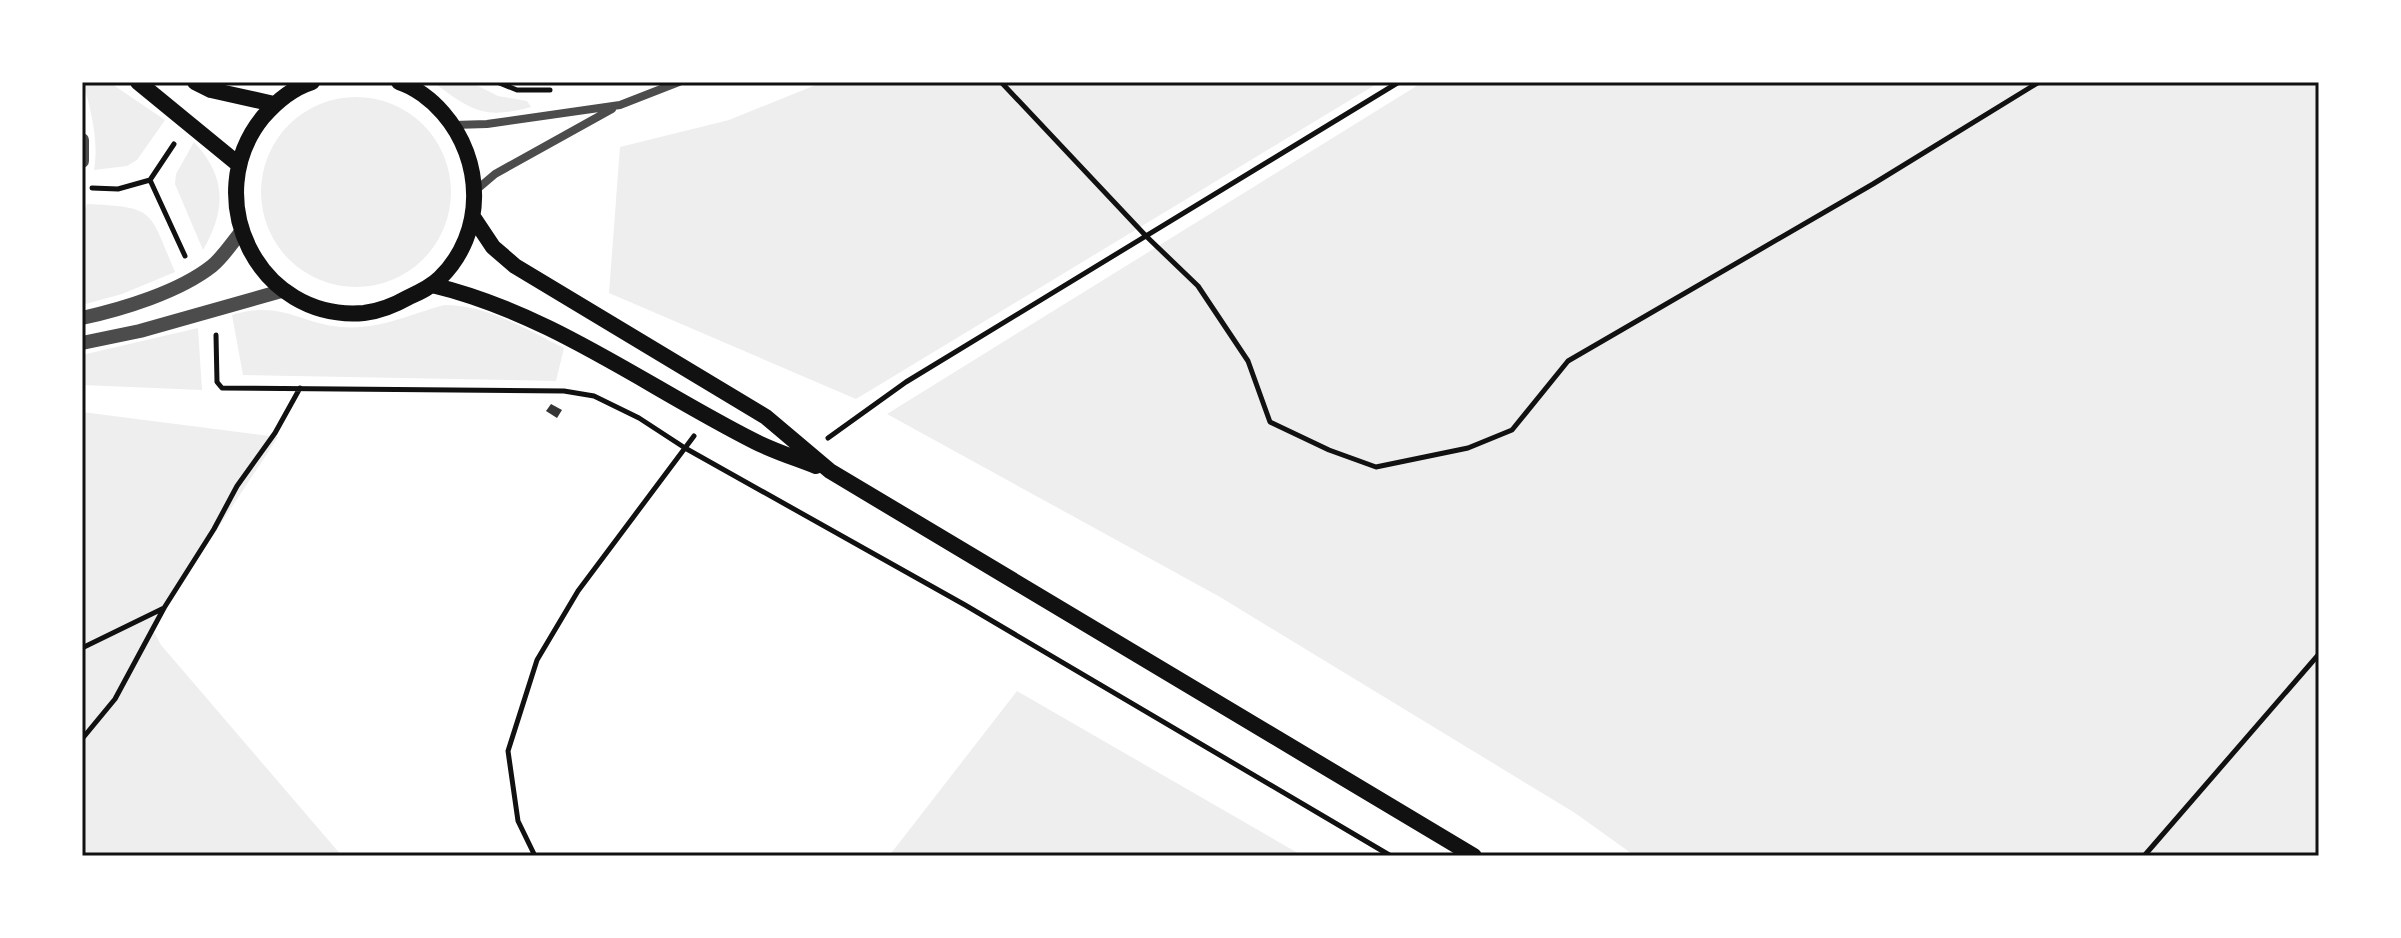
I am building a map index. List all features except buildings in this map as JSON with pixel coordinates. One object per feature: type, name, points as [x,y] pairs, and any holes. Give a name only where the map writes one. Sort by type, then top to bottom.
[{"type":"main road","points":[[138,82],[238,164]]},
{"type":"main road","points":[[195,82],[211,90],[274,104]]},
{"type":"main road","points":[[312,82],[274,104],[252,131],[238,164],[235,186],[241,232],[264,272],[285,290],[306,303],[334,311],[362,313],[391,308],[443,276],[462,248],[473,217],[475,191],[469,153],[453,125],[434,102],[399,82]]},
{"type":"main road","points":[[473,217],[493,247],[515,266],[766,417],[830,471],[1474,856]]},
{"type":"main road","points":[[432,285],[478,297],[539,323],[756,443],[830,471]]},
{"type":"street","points":[[475,191],[495,174],[620,105],[679,82]]},
{"type":"street","points":[[453,125],[487,124],[620,105]]},
{"type":"street","points":[[82,140],[82,161]]},
{"type":"street","points":[[82,318],[150,299],[194,276],[212,265],[241,232]]},
{"type":"street","points":[[82,343],[140,331],[285,290]]},
{"type":"path","points":[[1001,82],[1146,236],[1198,286],[1248,361],[1270,422],[1329,450],[1376,467],[1468,448],[1512,430],[1568,361],[1873,184],[2039,82]]},
{"type":"path","points":[[808,452],[906,382],[1399,82]]},
{"type":"path","points":[[92,188],[118,189],[150,180]]},
{"type":"path","points":[[82,739],[115,699],[164,608],[300,388],[564,391],[594,396],[612,403],[685,448],[951,597],[1391,856]]},
{"type":"path","points":[[535,856],[518,821],[508,751],[537,660],[578,591],[709,416]]},
{"type":"path","points":[[82,648],[164,608]]},
{"type":"path","points":[[2144,856],[2319,654]]},
{"type":"shaded area","points":[[83,82],[109,82],[165,120],[137,160],[127,166],[94,170],[95,137]]},
{"type":"shaded area","points":[[433,82],[470,82],[498,96],[527,101],[531,107],[501,113],[478,110]]},
{"type":"shaded area","points":[[823,82],[1380,82],[856,399],[609,293],[620,147],[729,120]]},
{"type":"shaded area","points":[[1423,82],[2319,82],[2319,856],[1635,856],[1575,813],[1220,597],[887,414]]},
{"type":"shaded area","points":[[356,97],[392,105],[409,113],[423,125],[435,139],[443,156],[451,192],[443,228],[435,245],[423,259],[409,271],[392,279],[356,287],[320,279],[303,271],[289,259],[277,245],[269,228],[261,192],[269,156],[277,139],[289,125],[303,113],[320,105]]},
{"type":"shaded area","points":[[194,142],[213,168],[220,194],[216,221],[203,250],[175,184],[176,174]]},
{"type":"shaded area","points":[[87,204],[127,207],[148,216],[175,272],[122,294],[82,305],[82,220]]},
{"type":"shaded area","points":[[444,305],[491,314],[564,348],[556,381],[243,375],[232,315],[249,311],[277,311],[326,325],[355,327],[381,324]]},
{"type":"shaded area","points":[[198,328],[202,390],[82,385],[82,355]]},
{"type":"shaded area","points":[[82,412],[278,437],[152,628],[161,645],[342,856],[82,856]]},
{"type":"shaded area","points":[[1017,691],[1303,856],[889,856]]}]
